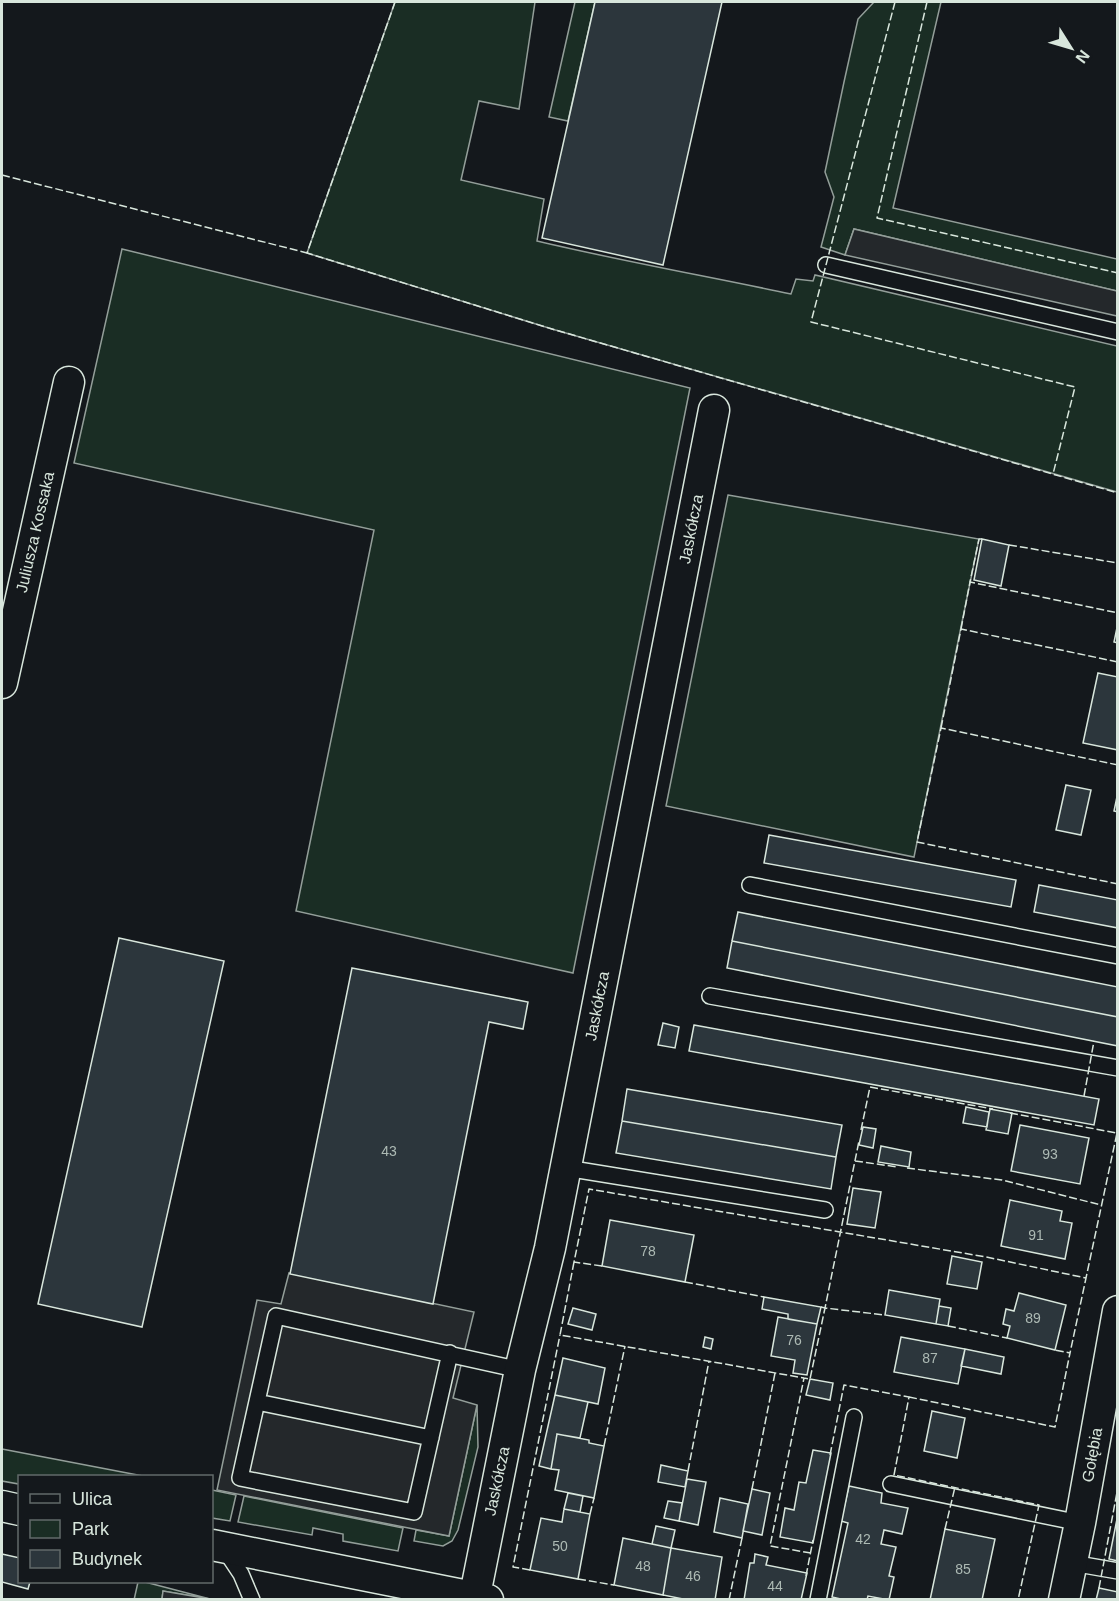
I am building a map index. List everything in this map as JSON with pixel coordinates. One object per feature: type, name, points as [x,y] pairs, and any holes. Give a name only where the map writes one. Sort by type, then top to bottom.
[{"type":"street","name":"Juliusza Kossaka","points":[[2,682],[69,382]]},
{"type":"street","name":"Jaskółcza","points":[[478,1599],[520,1370],[550,1248],[714,410]]},
{"type":"street","name":"Gołębia","points":[[1064,1599],[1114,1356],[1118,1311]]},
{"type":"street","points":[[2,1506],[18,1510]]},
{"type":"street","points":[[218,1546],[478,1599]]},
{"type":"lane","points":[[826,265],[1118,332]]},
{"type":"lane","points":[[750,885],[1118,956]]},
{"type":"lane","points":[[710,996],[1118,1068]]},
{"type":"lane","points":[[566,1168],[825,1210]]},
{"type":"lane","points":[[450,1353],[414,1512],[240,1479],[276,1316],[450,1353],[520,1370]]},
{"type":"lane","points":[[256,1402],[431,1438]]},
{"type":"lane","points":[[818,1599],[854,1417]]},
{"type":"lane","points":[[891,1484],[1080,1523]]},
{"type":"lane","points":[[218,1546],[241,1574],[252,1599]]},
{"type":"lane","points":[[1072,1563],[1118,1571]]},
{"type":"green space","points":[[395,2],[535,2],[519,109],[479,101],[461,180],[544,199],[537,241],[791,294],[796,279],[813,281],[815,275],[1117,346],[1117,492],[552,329],[307,253]]},
{"type":"green space","points":[[575,2],[595,2],[568,121],[549,117]]},
{"type":"green space","points":[[874,2],[941,2],[893,208],[1117,259],[1117,291],[854,229],[845,255],[821,247],[834,197],[825,172],[844,82],[858,19]]},
{"type":"green space","points":[[122,249],[690,388],[573,973],[296,911],[374,530],[74,463]]},
{"type":"green space","points":[[728,495],[979,539],[914,857],[666,806]]},
{"type":"green space","points":[[477,1405],[478,1447],[458,1530],[452,1541],[443,1546],[414,1541],[416,1530],[449,1536]]},
{"type":"green space","points":[[2,1449],[138,1475],[18,1475],[18,1484],[2,1481]]},
{"type":"green space","points":[[213,1490],[236,1495],[230,1521],[213,1518]]},
{"type":"green space","points":[[244,1496],[403,1528],[398,1551],[343,1541],[343,1534],[313,1528],[312,1535],[238,1522]]},
{"type":"green space","points":[[138,1583],[149,1583],[210,1599],[163,1591],[162,1599],[134,1600]]},
{"type":"shaded area","points":[[854,229],[1117,291],[1117,316],[845,255]]},
{"type":"shaded area","points":[[289,1273],[474,1312],[453,1398],[477,1405],[449,1536],[217,1490],[257,1300],[281,1304]]},
{"type":"shaded area","points":[[163,1591],[210,1599],[162,1599]]},
{"type":"building","points":[[595,2],[722,2],[663,265],[542,238]]},
{"type":"building","points":[[982,539],[1009,545],[1001,586],[974,580]]},
{"type":"building","points":[[1118,623],[1118,643],[1114,642]]},
{"type":"building","points":[[1098,673],[1118,677],[1118,750],[1083,743]]},
{"type":"building","points":[[1066,785],[1091,790],[1081,835],[1056,830]]},
{"type":"building","points":[[1118,792],[1118,812],[1114,811]]},
{"type":"building","points":[[769,835],[1016,880],[1011,907],[764,863]]},
{"type":"building","points":[[1039,885],[1118,900],[1118,928],[1034,912]]},
{"type":"building","points":[[738,912],[1118,987],[1118,1017],[732,941]]},
{"type":"building","points":[[119,938],[224,961],[142,1327],[38,1304]]},
{"type":"building","points":[[732,941],[1118,1017],[1118,1046],[727,968]]},
{"type":"building","points":[[352,968],[528,1002],[523,1029],[489,1022],[433,1304],[290,1274]]},
{"type":"building","points":[[663,1023],[679,1027],[675,1048],[658,1045]]},
{"type":"building","points":[[694,1025],[1099,1099],[1094,1125],[689,1051]]},
{"type":"building","points":[[627,1089],[842,1125],[836,1157],[622,1121]]},
{"type":"building","points":[[966,1107],[989,1112],[987,1127],[963,1123]]},
{"type":"building","points":[[990,1109],[1012,1113],[1008,1134],[986,1130]]},
{"type":"building","points":[[622,1121],[836,1157],[831,1189],[616,1153]]},
{"type":"building","points":[[1020,1125],[1089,1138],[1080,1184],[1011,1171]]},
{"type":"building","points":[[863,1127],[876,1129],[873,1148],[859,1145]]},
{"type":"building","points":[[881,1146],[911,1152],[909,1167],[878,1162]]},
{"type":"building","points":[[853,1188],[881,1192],[875,1228],[847,1224]]},
{"type":"building","points":[[1010,1200],[1062,1211],[1060,1221],[1072,1223],[1065,1259],[1001,1246]]},
{"type":"building","points":[[610,1220],[694,1235],[685,1282],[602,1266]]},
{"type":"building","points":[[952,1256],[982,1262],[977,1289],[947,1284]]},
{"type":"building","points":[[889,1290],[940,1299],[936,1324],[885,1315]]},
{"type":"building","points":[[1019,1293],[1066,1305],[1055,1350],[1007,1338],[1010,1326],[1003,1324],[1006,1309],[1014,1311]]},
{"type":"building","points":[[764,1297],[821,1307],[817,1324],[788,1319],[788,1314],[762,1309]]},
{"type":"building","points":[[939,1306],[951,1308],[948,1326],[936,1324]]},
{"type":"building","points":[[573,1308],[596,1314],[592,1330],[568,1324]]},
{"type":"building","points":[[778,1317],[817,1324],[807,1375],[793,1373],[795,1360],[771,1356]]},
{"type":"building","points":[[705,1337],[713,1339],[711,1349],[703,1347]]},
{"type":"building","points":[[901,1337],[965,1349],[958,1384],[894,1372]]},
{"type":"building","points":[[965,1349],[1004,1357],[1001,1374],[961,1366]]},
{"type":"building","points":[[563,1358],[605,1368],[598,1404],[555,1395]]},
{"type":"building","points":[[810,1379],[833,1383],[830,1400],[806,1395]]},
{"type":"building","points":[[555,1395],[588,1402],[580,1438],[557,1434],[551,1469],[539,1466]]},
{"type":"building","points":[[932,1411],[965,1418],[957,1458],[924,1451]]},
{"type":"building","points":[[557,1434],[589,1440],[589,1443],[604,1446],[594,1498],[555,1490],[559,1470],[551,1469]]},
{"type":"building","points":[[813,1450],[831,1453],[813,1543],[780,1537],[785,1508],[794,1510],[799,1482],[806,1483]]},
{"type":"building","points":[[661,1465],[688,1471],[685,1487],[658,1482]]},
{"type":"building","points":[[687,1479],[706,1482],[698,1525],[679,1521]]},
{"type":"building","points":[[849,1486],[882,1493],[881,1503],[908,1508],[902,1534],[884,1530],[881,1544],[896,1547],[889,1576],[894,1577],[889,1600],[868,1596],[867,1600],[845,1600],[832,1597],[848,1523],[841,1521]]},
{"type":"building","points":[[752,1489],[770,1493],[762,1535],[743,1531]]},
{"type":"building","points":[[568,1493],[583,1496],[580,1512],[564,1509]]},
{"type":"building","points":[[720,1498],[748,1504],[742,1538],[714,1532]]},
{"type":"building","points":[[668,1501],[682,1503],[679,1521],[664,1518]]},
{"type":"building","points":[[564,1509],[590,1514],[578,1579],[530,1570],[541,1518],[562,1522]]},
{"type":"building","points":[[1118,1514],[1118,1561],[1109,1559]]},
{"type":"building","points":[[656,1526],[675,1530],[671,1548],[652,1544]]},
{"type":"building","points":[[945,1529],[995,1539],[982,1600],[930,1600]]},
{"type":"building","points":[[623,1538],[671,1548],[663,1595],[614,1585]]},
{"type":"building","points":[[671,1548],[722,1557],[715,1600],[688,1600],[663,1595]]},
{"type":"building","points":[[2,1554],[18,1558],[18,1583],[30,1583],[28,1589],[2,1582]]},
{"type":"building","points":[[755,1554],[768,1557],[766,1565],[807,1573],[801,1600],[744,1600],[750,1563],[754,1563]]},
{"type":"building","points":[[1099,1588],[1118,1592],[1118,1600],[1096,1600]]},
{"type":"fence","points":[[395,2],[307,253],[552,329],[1118,493]]},
{"type":"fence","points":[[895,2],[811,322],[1075,387],[1053,474]]},
{"type":"fence","points":[[927,2],[877,218],[1118,273]]},
{"type":"fence","points":[[2,175],[307,253]]},
{"type":"fence","points":[[982,539],[979,539],[970,582],[1118,613]]},
{"type":"fence","points":[[1009,545],[1118,563]]},
{"type":"fence","points":[[961,629],[970,582]]},
{"type":"fence","points":[[941,728],[961,629],[1118,662]]},
{"type":"fence","points":[[1118,765],[941,728],[917,842],[1118,884]]},
{"type":"fence","points":[[1084,1096],[1094,1041]]},
{"type":"fence","points":[[861,1130],[870,1087],[993,1109]]},
{"type":"fence","points":[[1010,1113],[1117,1133],[1086,1278]]},
{"type":"fence","points":[[821,1307],[825,1308],[859,1141]]},
{"type":"fence","points":[[855,1161],[898,1167]]},
{"type":"fence","points":[[907,1168],[1002,1180],[1101,1205]]},
{"type":"fence","points":[[602,1266],[574,1262],[589,1189],[986,1257],[1086,1278],[1070,1353]]},
{"type":"fence","points":[[574,1262],[560,1335],[804,1378]]},
{"type":"fence","points":[[685,1282],[764,1297]]},
{"type":"fence","points":[[811,1553],[770,1546],[804,1378],[810,1379],[825,1308],[885,1315]]},
{"type":"fence","points":[[948,1326],[1007,1338]]},
{"type":"fence","points":[[530,1570],[513,1567],[560,1335]]},
{"type":"fence","points":[[604,1446],[625,1346]]},
{"type":"fence","points":[[909,1397],[1055,1427],[1070,1353],[1055,1350]]},
{"type":"fence","points":[[688,1471],[709,1361]]},
{"type":"fence","points":[[752,1489],[775,1373]]},
{"type":"fence","points":[[830,1455],[844,1385],[909,1397],[894,1475],[1039,1505],[1018,1600]]},
{"type":"fence","points":[[945,1529],[955,1487]]},
{"type":"fence","points":[[1099,1588],[1118,1487]]},
{"type":"fence","points":[[590,1514],[594,1498]]},
{"type":"fence","points":[[729,1600],[742,1538]]},
{"type":"fence","points":[[806,1576],[813,1540]]},
{"type":"fence","points":[[578,1579],[614,1585]]}]
